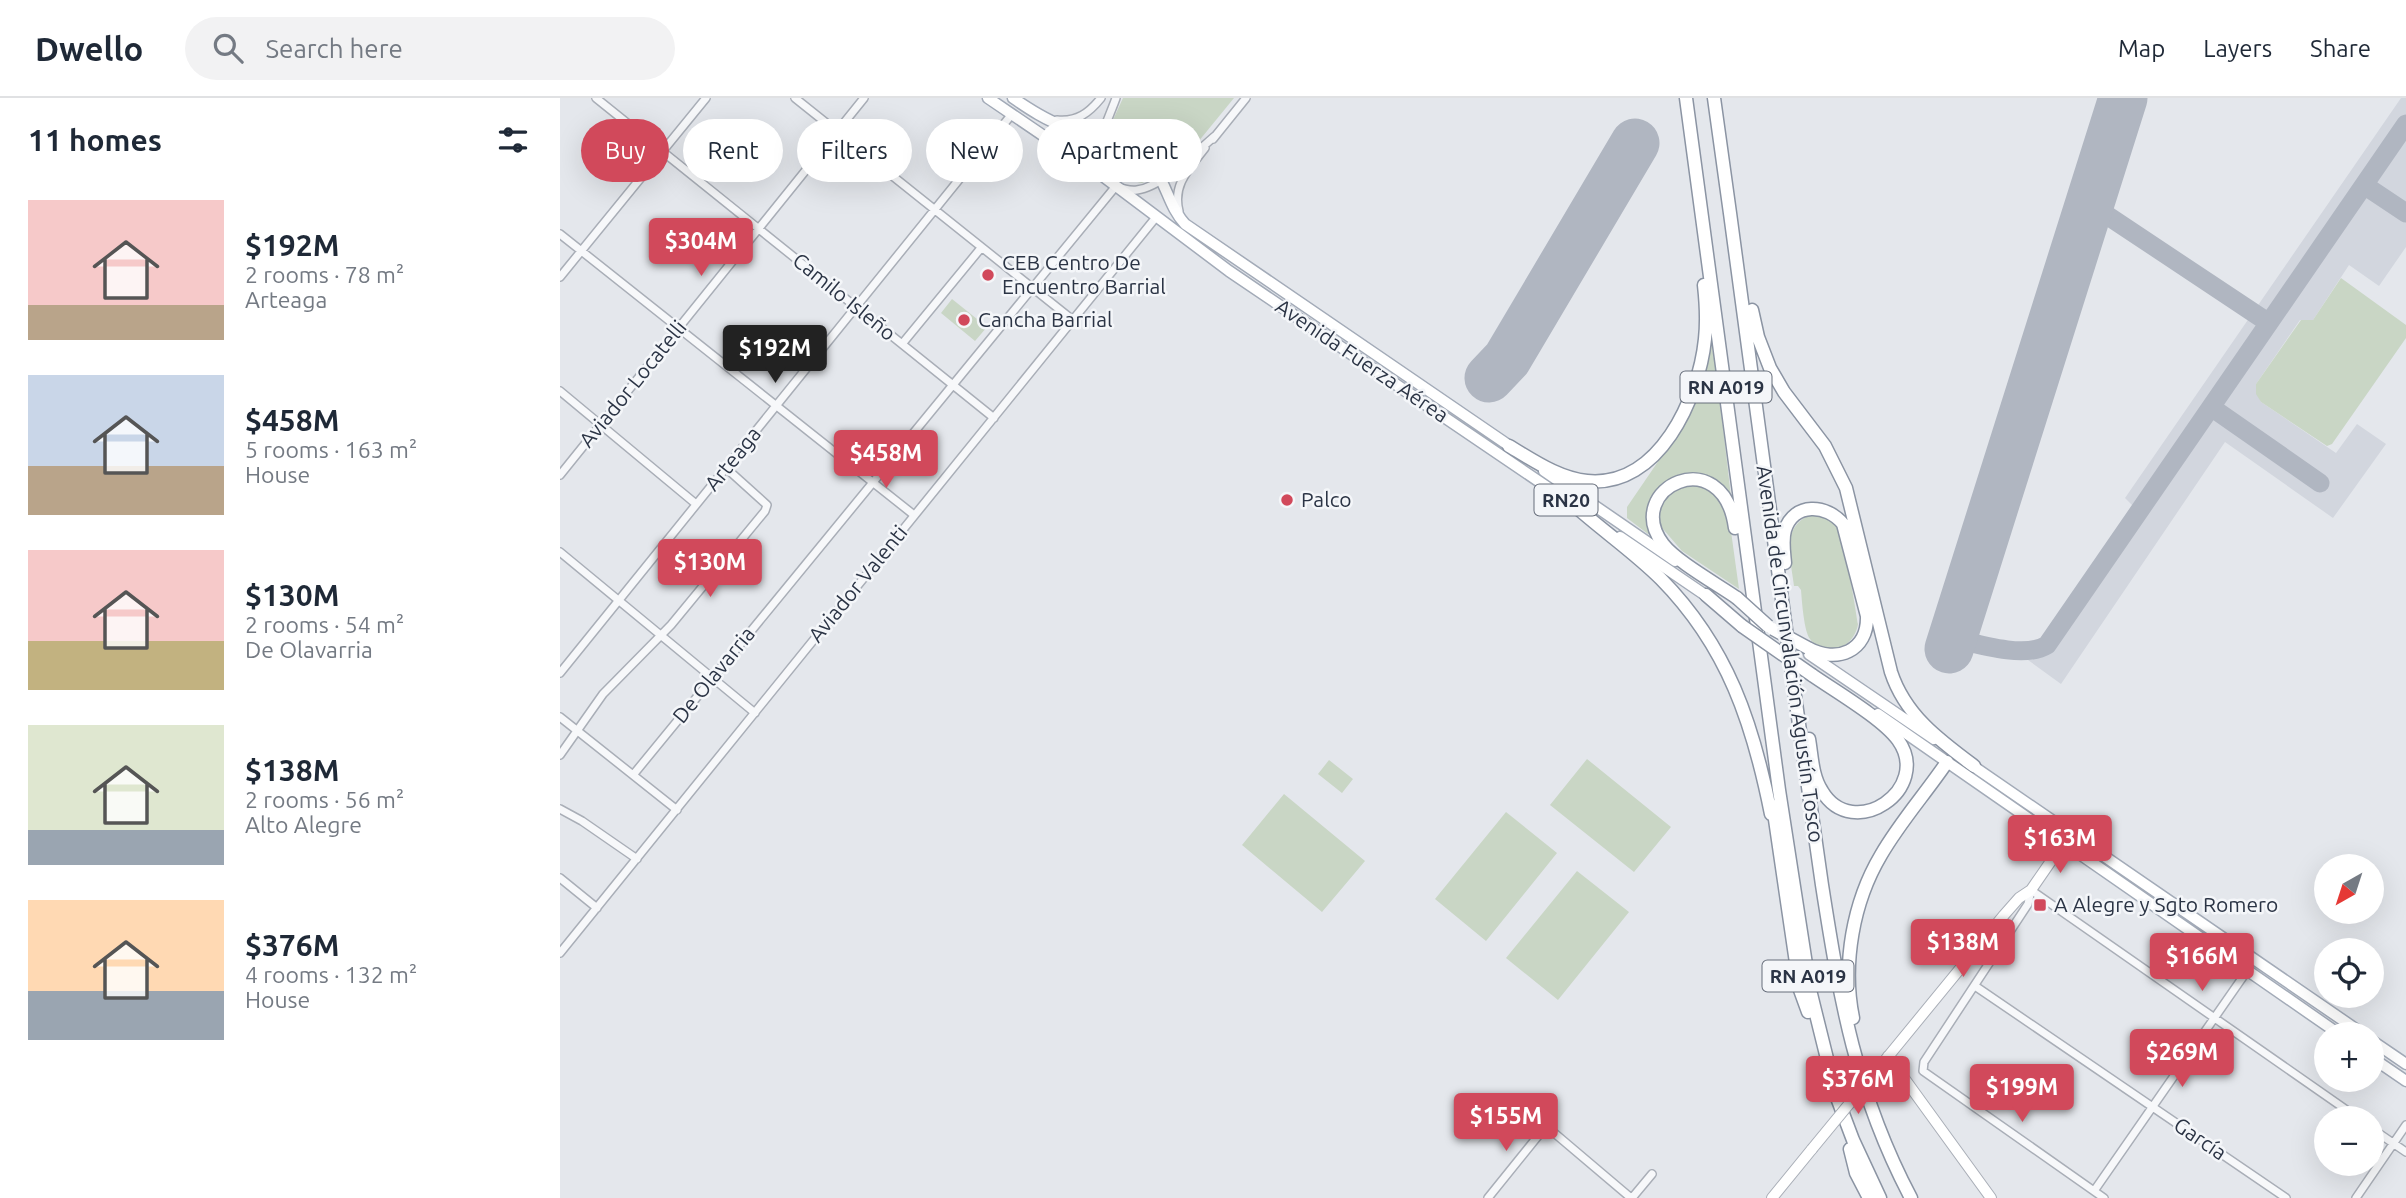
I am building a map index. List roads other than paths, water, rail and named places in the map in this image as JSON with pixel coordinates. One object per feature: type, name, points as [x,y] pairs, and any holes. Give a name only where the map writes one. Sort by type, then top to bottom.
[{"type":"highway","name":"Avenida de Circunvalación Agustín Tosco","points":[[1686,98],[1779,790],[1810,990],[1836,1095],[1880,1198]]},
{"type":"highway","name":"Avenida de Circunvalación Agustín Tosco","points":[[1714,98],[1829,932],[1850,1040],[1879,1130],[1911,1198]]},
{"type":"highway","points":[[1725,174],[1742,240],[1758,337],[1777,380],[1825,446],[1846,488],[1894,681],[1919,720],[1936,737],[1974,766]]},
{"type":"highway","points":[[1509,446],[1558,473],[1591,481],[1614,479],[1630,473],[1660,448],[1683,414],[1701,363],[1706,306],[1704,225]]},
{"type":"highway","points":[[1706,595],[1741,622],[1812,671],[1886,727],[1901,745],[1906,763],[1903,781],[1893,798],[1879,808],[1852,811],[1834,804],[1822,792],[1814,773],[1804,703],[1788,646],[1790,601],[1783,544],[1786,528],[1801,511],[1817,508],[1838,518],[1846,531],[1867,624],[1863,639],[1845,653],[1823,655],[1809,651],[1770,628],[1738,601],[1672,553],[1657,534],[1653,519],[1656,502],[1667,488],[1690,478],[1706,481],[1724,494],[1732,510],[1780,859],[1800,990],[1829,1070]]},
{"type":"highway","points":[[1575,506],[1659,577],[1694,617],[1717,653],[1742,705],[1755,741],[1780,859]]},
{"type":"highway","points":[[1920,1198],[1886,1126],[1866,1069],[1851,1009],[1850,962],[1855,924],[1872,871],[1889,842],[1947,762]]},
{"type":"highway","points":[[1836,1095],[1856,1173],[1869,1198]]},
{"type":"main road","name":"Avenida Fuerza Aérea","points":[[988,98],[1037,131]]},
{"type":"main road","name":"Avenida Fuerza Aérea","points":[[1013,98],[1046,119]]},
{"type":"main road","name":"Avenida Fuerza Aérea","points":[[1111,182],[1229,271],[1706,595]]},
{"type":"main road","name":"Avenida Fuerza Aérea","points":[[1163,182],[1171,205],[1185,224],[1738,601]]},
{"type":"main road","points":[[1380,374],[1388,362]]},
{"type":"main road","points":[[1809,651],[2346,1022]]},
{"type":"main road","points":[[1812,671],[2321,1022]]},
{"type":"main road","points":[[1772,1198],[2004,915],[2019,898],[2031,890],[2071,832]]},
{"type":"main road","points":[[2384,1049],[2406,1064]]},
{"type":"main road","points":[[1885,1060],[1991,1198]]},
{"type":"main road","points":[[2384,1066],[2406,1081]]},
{"type":"street","name":"Camilo Isleño","points":[[596,98],[623,119]]},
{"type":"street","points":[[669,144],[706,98]]},
{"type":"street","points":[[795,98],[821,119]]},
{"type":"street","name":"Aviador Locatelli","points":[[847,119],[864,98]]},
{"type":"street","points":[[1073,119],[1086,114],[1101,98]]},
{"type":"street","points":[[1108,119],[1116,98]]},
{"type":"street","points":[[1185,224],[1177,202],[1177,189],[1185,174],[1246,98]]},
{"type":"street","name":"Arteaga","points":[[560,673],[1012,114]]},
{"type":"street","points":[[1202,147],[1215,136]]},
{"type":"street","name":"Camilo Isleño","points":[[669,156],[994,418]]},
{"type":"street","points":[[560,277],[638,182]]},
{"type":"street","name":"Aviador Locatelli","points":[[560,475],[797,182]]},
{"type":"street","points":[[899,182],[1074,321]]},
{"type":"street","points":[[1116,186],[1136,191],[1156,182]]},
{"type":"street","name":"De Olavarria","points":[[633,775],[1116,186]]},
{"type":"street","name":"Aviador Valenti","points":[[560,953],[1157,216]]},
{"type":"street","points":[[560,234],[914,515]]},
{"type":"street","points":[[902,344],[982,248]]},
{"type":"street","points":[[560,391],[696,504]]},
{"type":"street","points":[[560,755],[608,687],[661,635],[765,511],[767,505],[726,468]]},
{"type":"street","points":[[560,552],[755,713]]},
{"type":"street","points":[[560,717],[677,810]]},
{"type":"street","points":[[560,809],[637,859]]},
{"type":"street","points":[[560,878],[597,908]]},
{"type":"street","points":[[2104,1198],[1923,1071],[1923,1062],[2028,904],[2031,890],[2341,1106]]},
{"type":"street","points":[[2094,1191],[2247,971]]},
{"type":"street","name":"García","points":[[1975,986],[2286,1198]]},
{"type":"street","points":[[2356,1198],[2406,1125]]},
{"type":"street","points":[[1488,1198],[1546,1126],[1631,1198],[1653,1174]]},
{"type":"street","points":[[2384,1137],[2406,1152]]},
{"type":"place","name":"CEB Centro De Encuentro Barrial","points":[[988,275]]},
{"type":"place","name":"Cancha Barrial","points":[[964,320]]},
{"type":"place","name":"Palco","points":[[1287,500]]},
{"type":"place","name":"A Alegre y Sgto Romero","points":[[2040,905]]}]
